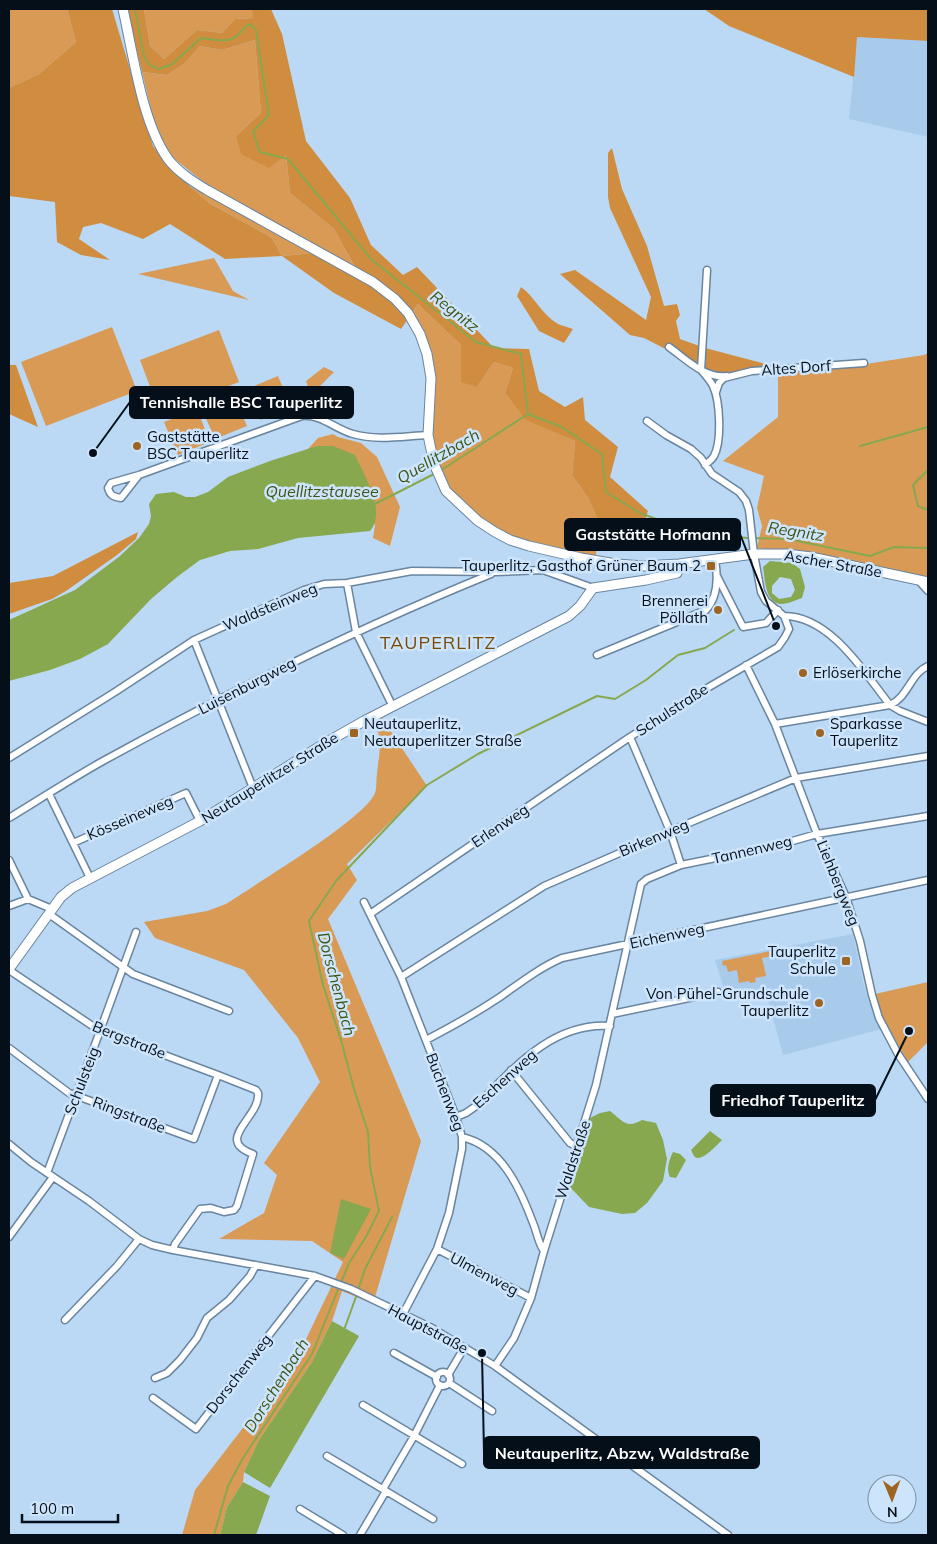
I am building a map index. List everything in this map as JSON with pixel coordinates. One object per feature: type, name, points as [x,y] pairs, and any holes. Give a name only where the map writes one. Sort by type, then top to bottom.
[{"type":"street","name":"Ascher Straße","points":[[123,9],[147,111],[158,141],[168,159],[186,178],[373,282],[394,298],[408,313],[420,334],[431,378],[428,435],[434,464],[446,491],[478,521],[510,540],[529,546],[616,564],[644,566],[679,564],[754,554],[787,554],[811,557],[928,582]]},
{"type":"street","points":[[701,370],[707,270]]},
{"type":"street","name":"Altes Dorf","points":[[669,347],[701,370],[717,377],[752,371],[864,363]]},
{"type":"street","name":"Altes Dorf","points":[[701,370],[712,383],[718,410],[718,440],[714,456],[705,465]]},
{"type":"street","points":[[716,396],[719,383],[728,376]]},
{"type":"street","points":[[139,475],[121,498],[114,497],[110,493],[108,488],[111,483],[139,475],[302,416],[316,417],[353,434],[364,436],[428,435]]},
{"type":"street","points":[[647,421],[666,435],[691,449],[701,458],[712,474],[739,492],[746,501],[761,592],[766,602],[784,616],[794,616],[816,624],[844,646],[890,704],[928,722]]},
{"type":"street","points":[[597,655],[706,610],[712,604],[717,576],[715,560]]},
{"type":"street","points":[[593,588],[677,573],[679,564]]},
{"type":"street","name":"Waldsteinweg","points":[[9,758],[194,640],[304,590],[324,584],[347,583],[412,570],[495,572],[543,570],[593,588]]},
{"type":"street","name":"Luisenburgweg","points":[[9,818],[101,762],[219,700],[356,632],[495,572]]},
{"type":"street","points":[[717,576],[743,626],[766,623],[778,610]]},
{"type":"street","points":[[918,580],[928,591]]},
{"type":"street","points":[[347,583],[356,632],[392,707]]},
{"type":"street","name":"Neutauperlitzer Straße","points":[[9,969],[50,911],[61,897],[72,888],[200,822],[327,742],[569,616],[580,606],[593,588]]},
{"type":"street","name":"Schulstraße","points":[[681,865],[670,831],[630,737],[709,686],[778,647],[788,629],[784,616]]},
{"type":"street","points":[[194,640],[253,788]]},
{"type":"street","name":"Liehbergweg","points":[[746,665],[775,724],[818,834],[846,897],[860,941],[879,1018],[898,1054],[928,1099]]},
{"type":"street","points":[[775,724],[890,704],[901,698],[917,672],[928,666]]},
{"type":"street","name":"Erlenweg","points":[[370,914],[630,737]]},
{"type":"street","name":"Birkenweg","points":[[402,977],[544,886],[796,778],[928,756]]},
{"type":"street","name":"Kösseineweg","points":[[49,794],[90,878]]},
{"type":"street","name":"Kösseineweg","points":[[73,843],[186,794],[200,822]]},
{"type":"street","name":"Tannenweg","points":[[627,945],[641,884],[647,879],[681,865],[775,846],[818,834],[928,816]]},
{"type":"street","points":[[9,860],[28,899],[50,911],[124,968],[133,974],[229,1011]]},
{"type":"street","name":"Eichenweg","points":[[426,1040],[467,1019],[546,965],[562,958],[928,880]]},
{"type":"street","points":[[9,906],[28,899]]},
{"type":"street","name":"Buchenweg","points":[[364,902],[402,977],[462,1136],[462,1149],[449,1213],[437,1249],[403,1314]]},
{"type":"street","name":"Schulsteig","points":[[9,1237],[50,1175],[76,1095],[136,932]]},
{"type":"street","name":"Waldstraße","points":[[495,1366],[514,1338],[531,1298],[596,1085],[627,945]]},
{"type":"street","name":"Bergstraße","points":[[9,969],[100,1031],[218,1075],[256,1090],[258,1093],[258,1102],[237,1136],[240,1149],[253,1154],[237,1206],[234,1210],[224,1212],[211,1208],[200,1209],[175,1244],[173,1250]]},
{"type":"street","points":[[612,1014],[718,992]]},
{"type":"street","name":"Eschenweg","points":[[456,1117],[476,1106],[530,1052],[577,1029],[599,1025],[610,1026]]},
{"type":"street","name":"Ringstraße","points":[[9,1048],[69,1093],[194,1139],[218,1075]]},
{"type":"street","points":[[511,1070],[570,1143],[576,1146]]},
{"type":"street","points":[[462,1136],[481,1143],[504,1166],[524,1202],[540,1246],[544,1251]]},
{"type":"street","name":"Hauptstraße","points":[[9,1144],[139,1239],[152,1245],[315,1276],[351,1289],[432,1328],[495,1366],[728,1535]]},
{"type":"street","points":[[65,1320],[117,1266],[139,1239]]},
{"type":"street","name":"Ulmenweg","points":[[437,1249],[531,1298]]},
{"type":"street","points":[[154,1378],[167,1373],[180,1360],[197,1338],[207,1318],[229,1300],[250,1276],[256,1265]]},
{"type":"street","name":"Dorschenweg","points":[[153,1398],[196,1430],[315,1276]]},
{"type":"street","points":[[447,1374],[462,1347]]},
{"type":"street","points":[[394,1353],[437,1377]]},
{"type":"street","points":[[437,1377],[440,1373],[447,1374]]},
{"type":"street","points":[[447,1374],[450,1379],[449,1383]]},
{"type":"street","points":[[437,1377],[437,1382],[440,1385]]},
{"type":"street","points":[[440,1385],[445,1386],[449,1383]]},
{"type":"street","points":[[449,1383],[492,1410]]},
{"type":"street","points":[[360,1535],[440,1385]]},
{"type":"street","points":[[363,1405],[462,1464]]},
{"type":"street","points":[[327,1456],[433,1519]]},
{"type":"street","points":[[300,1509],[343,1535]]},
{"type":"shaded area","points":[[9,9],[67,9],[76,42],[39,74],[9,88]]},
{"type":"shaded area","points":[[67,9],[112,9],[153,146],[174,172],[209,203],[272,238],[282,256],[225,259],[170,224],[143,239],[101,223],[83,227],[79,239],[110,260],[81,255],[57,242],[55,202],[9,196],[9,88],[39,74],[76,42]]},
{"type":"shaded area","points":[[127,9],[144,9],[150,46],[164,59],[197,30],[222,33],[235,19],[253,18],[252,9],[271,9],[282,34],[306,141],[350,198],[371,245],[403,275],[417,267],[494,348],[529,349],[539,391],[565,407],[583,397],[585,420],[618,447],[610,477],[648,511],[639,537],[622,535],[619,520],[597,518],[588,498],[572,475],[575,441],[526,420],[505,393],[513,368],[494,362],[477,387],[461,382],[461,345],[418,304],[401,329],[334,293],[282,256],[325,252],[355,267],[334,229],[290,193],[286,155],[269,168],[241,154],[236,136],[261,113],[255,40],[222,50],[200,46],[184,64],[167,75],[142,72]]},
{"type":"shaded area","points":[[144,9],[252,9],[254,18],[235,19],[222,33],[197,30],[164,59],[150,46]]},
{"type":"shaded area","points":[[704,9],[928,9],[928,41],[857,37],[854,77],[729,26]]},
{"type":"shaded area","points":[[857,37],[928,41],[928,137],[849,119]]},
{"type":"shaded area","points":[[255,40],[261,113],[236,136],[286,155],[290,193],[334,229],[356,269],[213,189],[173,158],[163,143],[154,122],[142,72],[167,75],[184,64],[200,46],[222,50]]},
{"type":"shaded area","points":[[612,148],[622,189],[647,246],[664,306],[677,304],[680,315],[676,321],[680,339],[705,348],[777,367],[778,371],[723,374],[697,365],[644,338],[630,335],[560,274],[575,270],[646,320],[651,297],[610,208],[608,197],[608,153]]},
{"type":"shaded area","points":[[191,187],[315,253],[282,256],[272,238],[209,203]]},
{"type":"shaded area","points":[[214,258],[233,291],[249,300],[138,274]]},
{"type":"shaded area","points":[[521,287],[552,320],[573,329],[564,343],[539,331],[517,296]]},
{"type":"shaded area","points":[[418,304],[461,345],[477,387],[494,362],[513,368],[505,393],[526,419],[575,441],[572,475],[588,498],[597,518],[596,560],[529,547],[461,509],[433,464],[430,400],[425,355],[408,319]]},
{"type":"shaded area","points":[[112,327],[137,391],[46,426],[21,362]]},
{"type":"shaded area","points":[[219,330],[239,382],[160,413],[140,360]]},
{"type":"shaded area","points":[[928,353],[928,578],[813,556],[757,548],[762,526],[757,508],[764,476],[723,461],[778,417],[778,371],[866,364]]},
{"type":"shaded area","points":[[9,365],[16,365],[38,427],[9,414]]},
{"type":"shaded area","points":[[324,367],[334,372],[311,395],[306,381]]},
{"type":"shaded area","points":[[278,376],[291,408],[260,420],[247,389]]},
{"type":"shaded area","points":[[233,394],[247,426],[215,439],[201,407]]},
{"type":"shaded area","points":[[197,409],[210,442],[178,455],[164,422]]},
{"type":"shaded area","points":[[333,434],[361,443],[377,457],[400,507],[390,546],[373,538],[375,525],[308,449],[318,438]]},
{"type":"shaded area","points":[[138,532],[136,539],[117,555],[66,591],[52,599],[9,614],[9,583],[53,576]]},
{"type":"shaded area","points":[[380,715],[427,786],[347,864],[357,880],[328,919],[421,1141],[373,1304],[342,1291],[332,1321],[312,1362],[259,1440],[244,1472],[243,1482],[227,1507],[220,1535],[182,1535],[195,1490],[297,1358],[343,1262],[312,1241],[219,1239],[264,1213],[277,1175],[264,1163],[320,1082],[298,1038],[244,970],[155,938],[144,922],[207,911],[226,904],[331,835],[351,819],[367,804],[376,791],[380,740],[373,719]]},
{"type":"shaded area","points":[[853,934],[864,986],[874,1017],[882,1029],[783,1055],[766,992],[727,999],[715,960]]},
{"type":"shaded area","points":[[781,949],[782,954],[762,958],[766,976],[755,978],[756,982],[739,983],[737,970],[728,972],[726,965],[723,966],[722,961]]},
{"type":"shaded area","points":[[928,982],[928,1042],[908,1062],[884,1021],[875,994]]},
{"type":"water","name":"Quellitzstausee","points":[[317,446],[333,446],[355,455],[375,503],[375,523],[370,531],[298,538],[258,549],[230,551],[200,560],[151,599],[108,644],[80,659],[50,670],[9,681],[9,620],[75,590],[120,556],[139,538],[149,524],[151,516],[149,504],[156,494],[174,492],[186,497],[195,497],[208,492],[228,477]]},
{"type":"water","points":[[770,561],[792,563],[800,569],[805,587],[802,598],[782,604],[772,600],[765,584],[763,567]],"holes":[[[780,577],[791,579],[795,590],[791,597],[779,599],[772,593],[772,586]]]},
{"type":"water","points":[[610,1111],[628,1124],[637,1123],[642,1120],[656,1123],[663,1140],[667,1159],[663,1181],[647,1203],[635,1213],[622,1214],[589,1207],[568,1185],[588,1119],[600,1113]]},
{"type":"water","points":[[710,1131],[722,1140],[705,1155],[698,1158],[695,1157],[691,1150]]},
{"type":"water","points":[[673,1152],[680,1154],[686,1160],[676,1178],[670,1177],[668,1171],[669,1161]]},
{"type":"water","points":[[341,1199],[371,1209],[344,1259],[330,1253]]},
{"type":"water","points":[[332,1321],[359,1336],[270,1488],[244,1472],[259,1440],[312,1362]]},
{"type":"water","points":[[243,1482],[270,1496],[256,1535],[220,1535],[227,1507]]},
{"type":"waterway","name":"Regnitz","points":[[135,9],[144,56],[149,64],[158,69],[171,65],[201,38],[220,40],[234,38],[250,24],[256,30],[269,115],[253,132],[260,152],[288,159],[371,259],[476,342],[521,354],[528,414],[562,427],[602,454],[606,492],[640,513],[704,537],[722,535],[788,539],[870,556],[894,547],[928,548]]},
{"type":"waterway","name":"Quellitzbach","points":[[440,471],[528,414]]},
{"type":"waterway","points":[[860,446],[928,427]]},
{"type":"waterway","name":"Regnitz","points":[[928,470],[913,485],[918,506],[928,510]]},
{"type":"waterway","name":"Quellitzbach","points":[[375,504],[436,473]]},
{"type":"waterway","name":"Dorschenbach","points":[[341,1283],[349,1263],[366,1237],[379,1211],[370,1167],[368,1132],[323,985],[309,921],[336,881],[427,785],[478,754],[597,696],[615,699],[646,680],[678,655],[705,648],[734,630]]},
{"type":"waterway","name":"Dorschenbach","points":[[358,1290],[365,1269],[392,1217]]},
{"type":"waterway","name":"Dorschenbach","points":[[214,1535],[228,1486],[243,1458],[312,1354],[339,1287]]},
{"type":"waterway","name":"Dorschenbach","points":[[344,1330],[357,1294]]},
{"type":"place","name":"Gaststätte BSC Tauperlitz","points":[[137,446]]},
{"type":"place","name":"Tennishalle BSC Tauperlitz","points":[[93,453]]},
{"type":"place","name":"Tauperlitz, Gasthof Grüner Baum 2","points":[[711,566]]},
{"type":"place","name":"Brennerei Pöllath","points":[[718,610]]},
{"type":"place","name":"Gaststätte Hofmann","points":[[776,626]]},
{"type":"place","name":"Erlöserkirche","points":[[803,673]]},
{"type":"place","name":"Neutauperlitz, Neutauperlitzer Straße","points":[[354,733]]},
{"type":"place","name":"Sparkasse Tauperlitz","points":[[820,733]]},
{"type":"place","name":"Tauperlitz Schule","points":[[846,961]]},
{"type":"place","name":"Von Pühel-Grundschule Tauperlitz","points":[[819,1003]]},
{"type":"place","name":"Friedhof Tauperlitz","points":[[909,1031]]},
{"type":"place","name":"Neutauperlitz, Abzw, Waldstraße","points":[[482,1353]]},
{"type":"district","name":"TAUPERLITZ","points":[[438,643]]}]
